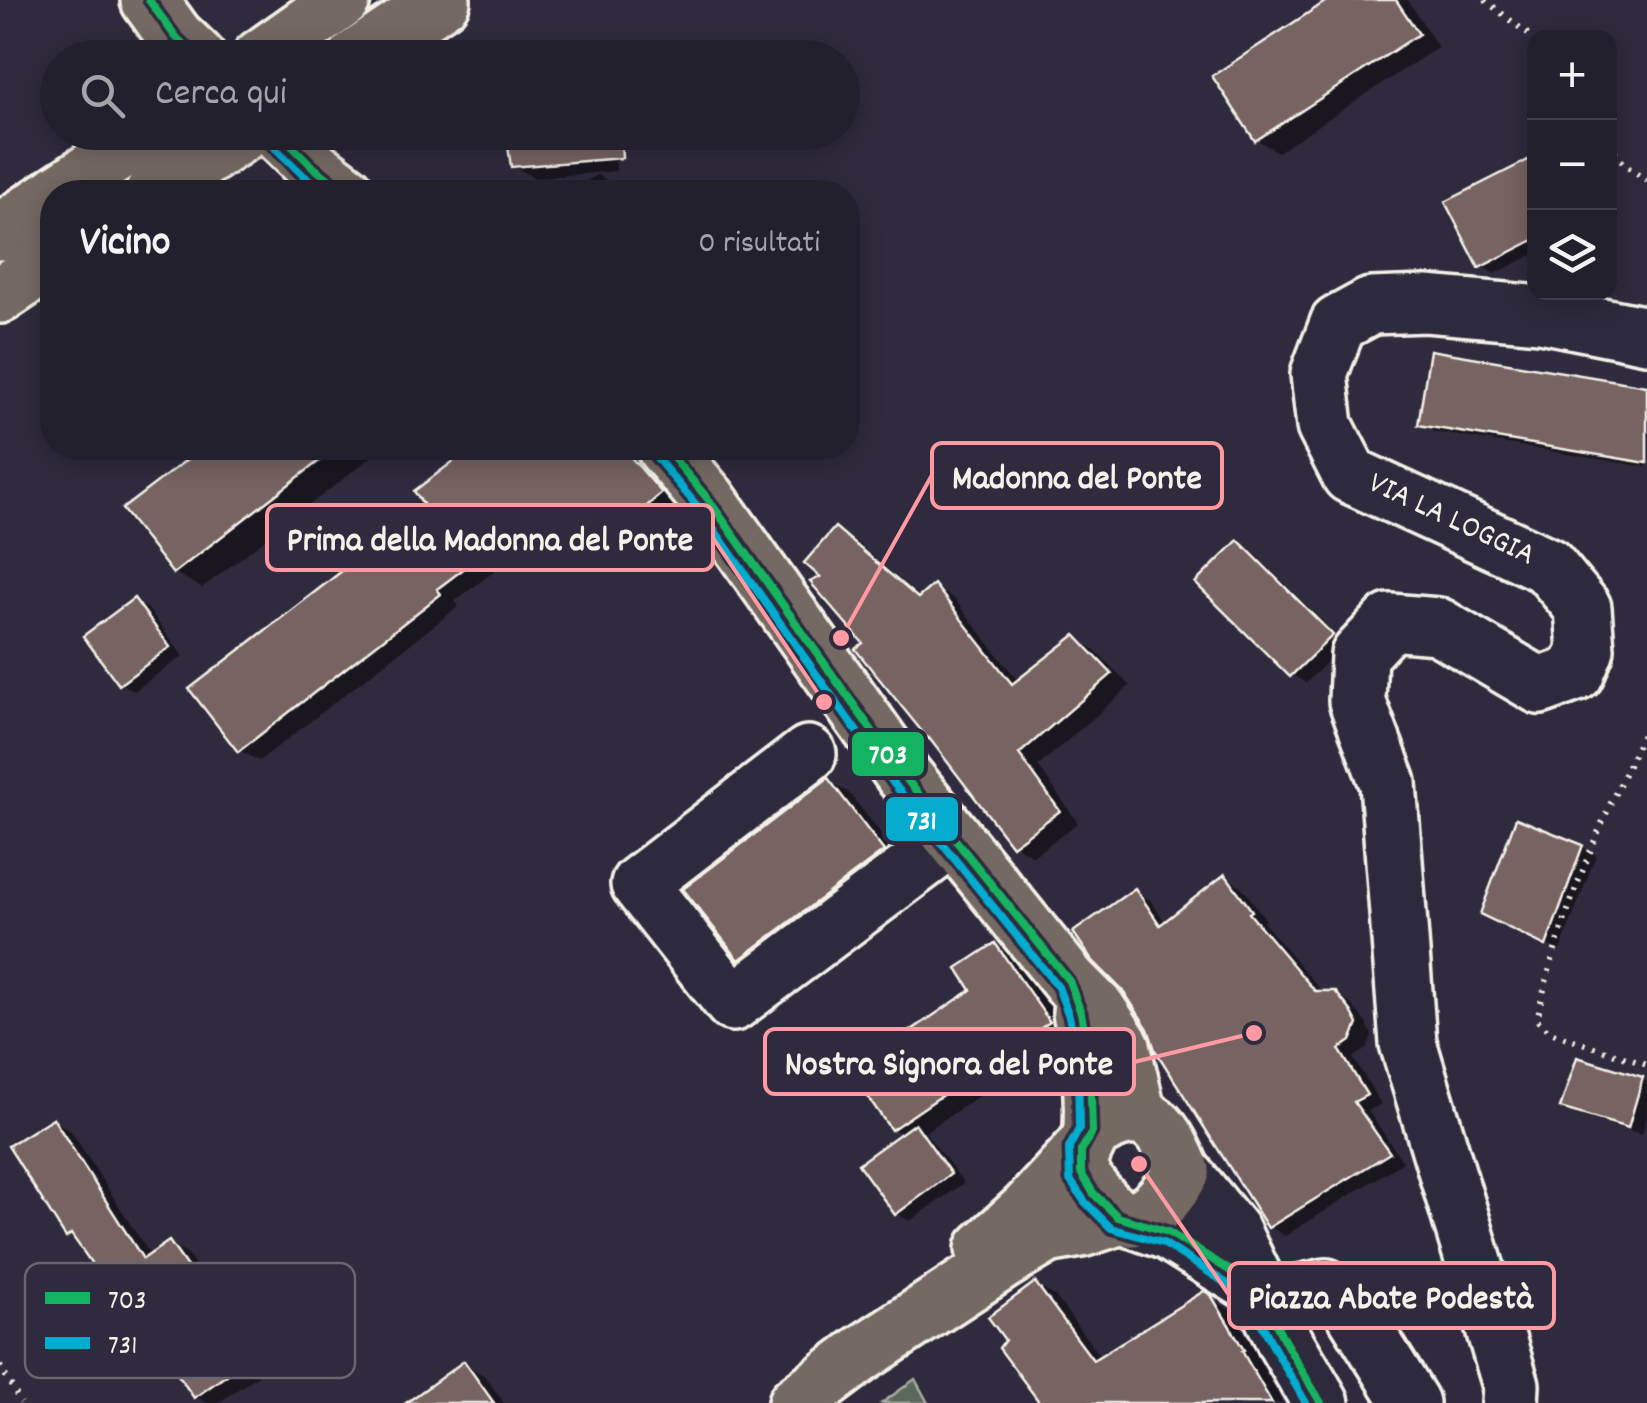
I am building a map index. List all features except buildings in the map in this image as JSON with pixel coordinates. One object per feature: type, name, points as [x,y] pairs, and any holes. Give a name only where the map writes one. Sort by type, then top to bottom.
[{"type":"main road","points":[[149,0],[179,40]]},
{"type":"main road","points":[[285,40],[342,0]]},
{"type":"main road","points":[[383,40],[442,0]]},
{"type":"main road","points":[[77,180],[123,150]]},
{"type":"main road","points":[[172,180],[217,150]]},
{"type":"main road","points":[[295,150],[330,180]]},
{"type":"main road","points":[[0,232],[40,205]]},
{"type":"main road","points":[[0,296],[40,268]]},
{"type":"main road","points":[[675,460],[708,499],[904,776],[1069,981],[1098,1010],[1122,1046],[1104,1133],[1082,1173],[1094,1194],[1126,1218]]},
{"type":"main road","points":[[796,1403],[860,1355],[1047,1235],[1151,1211],[1170,1192],[1182,1171],[1167,1138],[1150,1118],[1104,1133],[990,1245],[893,1322],[860,1355]]},
{"type":"street","name":"VIA LA LOGGIA","points":[[1510,1403],[1511,1385],[1408,1043],[1388,783],[1358,701],[1360,656],[1390,622],[1438,626],[1540,686],[1576,674],[1586,649],[1583,608],[1548,566],[1350,475],[1325,426],[1319,374],[1338,324],[1370,306],[1426,304],[1541,314],[1647,335]]},
{"type":"street","points":[[808,754],[639,884],[733,1003],[952,838]]},
{"type":"street","points":[[1182,1171],[1232,1232],[1271,1313],[1322,1403]]},
{"type":"street","points":[[1126,1218],[1168,1232],[1271,1313]]},
{"type":"street","points":[[1271,1313],[1300,1294],[1326,1287],[1346,1298],[1411,1403]]},
{"type":"path","points":[[1485,0],[1527,33]]},
{"type":"path","points":[[1617,155],[1630,171],[1647,180]]},
{"type":"path","points":[[1647,726],[1574,894],[1546,976],[1537,1020],[1550,1032],[1647,1065]]},
{"type":"path","points":[[0,1366],[21,1403]]},
{"type":"green space","points":[[915,1379],[928,1403],[882,1403]]},
{"type":"transit line","name":"703","points":[[149,0],[179,40]]},
{"type":"transit line","name":"731","points":[[277,150],[310,180]]},
{"type":"transit line","name":"703","points":[[296,150],[330,180]]},
{"type":"transit line","name":"731","points":[[658,460],[698,507],[894,784],[1058,987],[1078,1060],[1079,1129],[1069,1148],[1070,1180],[1085,1202],[1111,1228],[1163,1243],[1248,1297],[1306,1403]]},
{"type":"transit line","name":"703","points":[[675,460],[708,499],[904,776],[1069,981],[1081,1013],[1090,1059],[1092,1132],[1081,1151],[1081,1173],[1094,1194],[1118,1217],[1168,1232],[1258,1288],[1321,1403]]},
{"type":"place","name":"Madonna del Ponte","points":[[841,638]]},
{"type":"place","name":"Prima della Madonna del Ponte","points":[[824,702]]},
{"type":"place","name":"Nostra Signora del Ponte","points":[[1254,1033]]},
{"type":"place","name":"Piazza Abate Podestà","points":[[1139,1164]]}]
